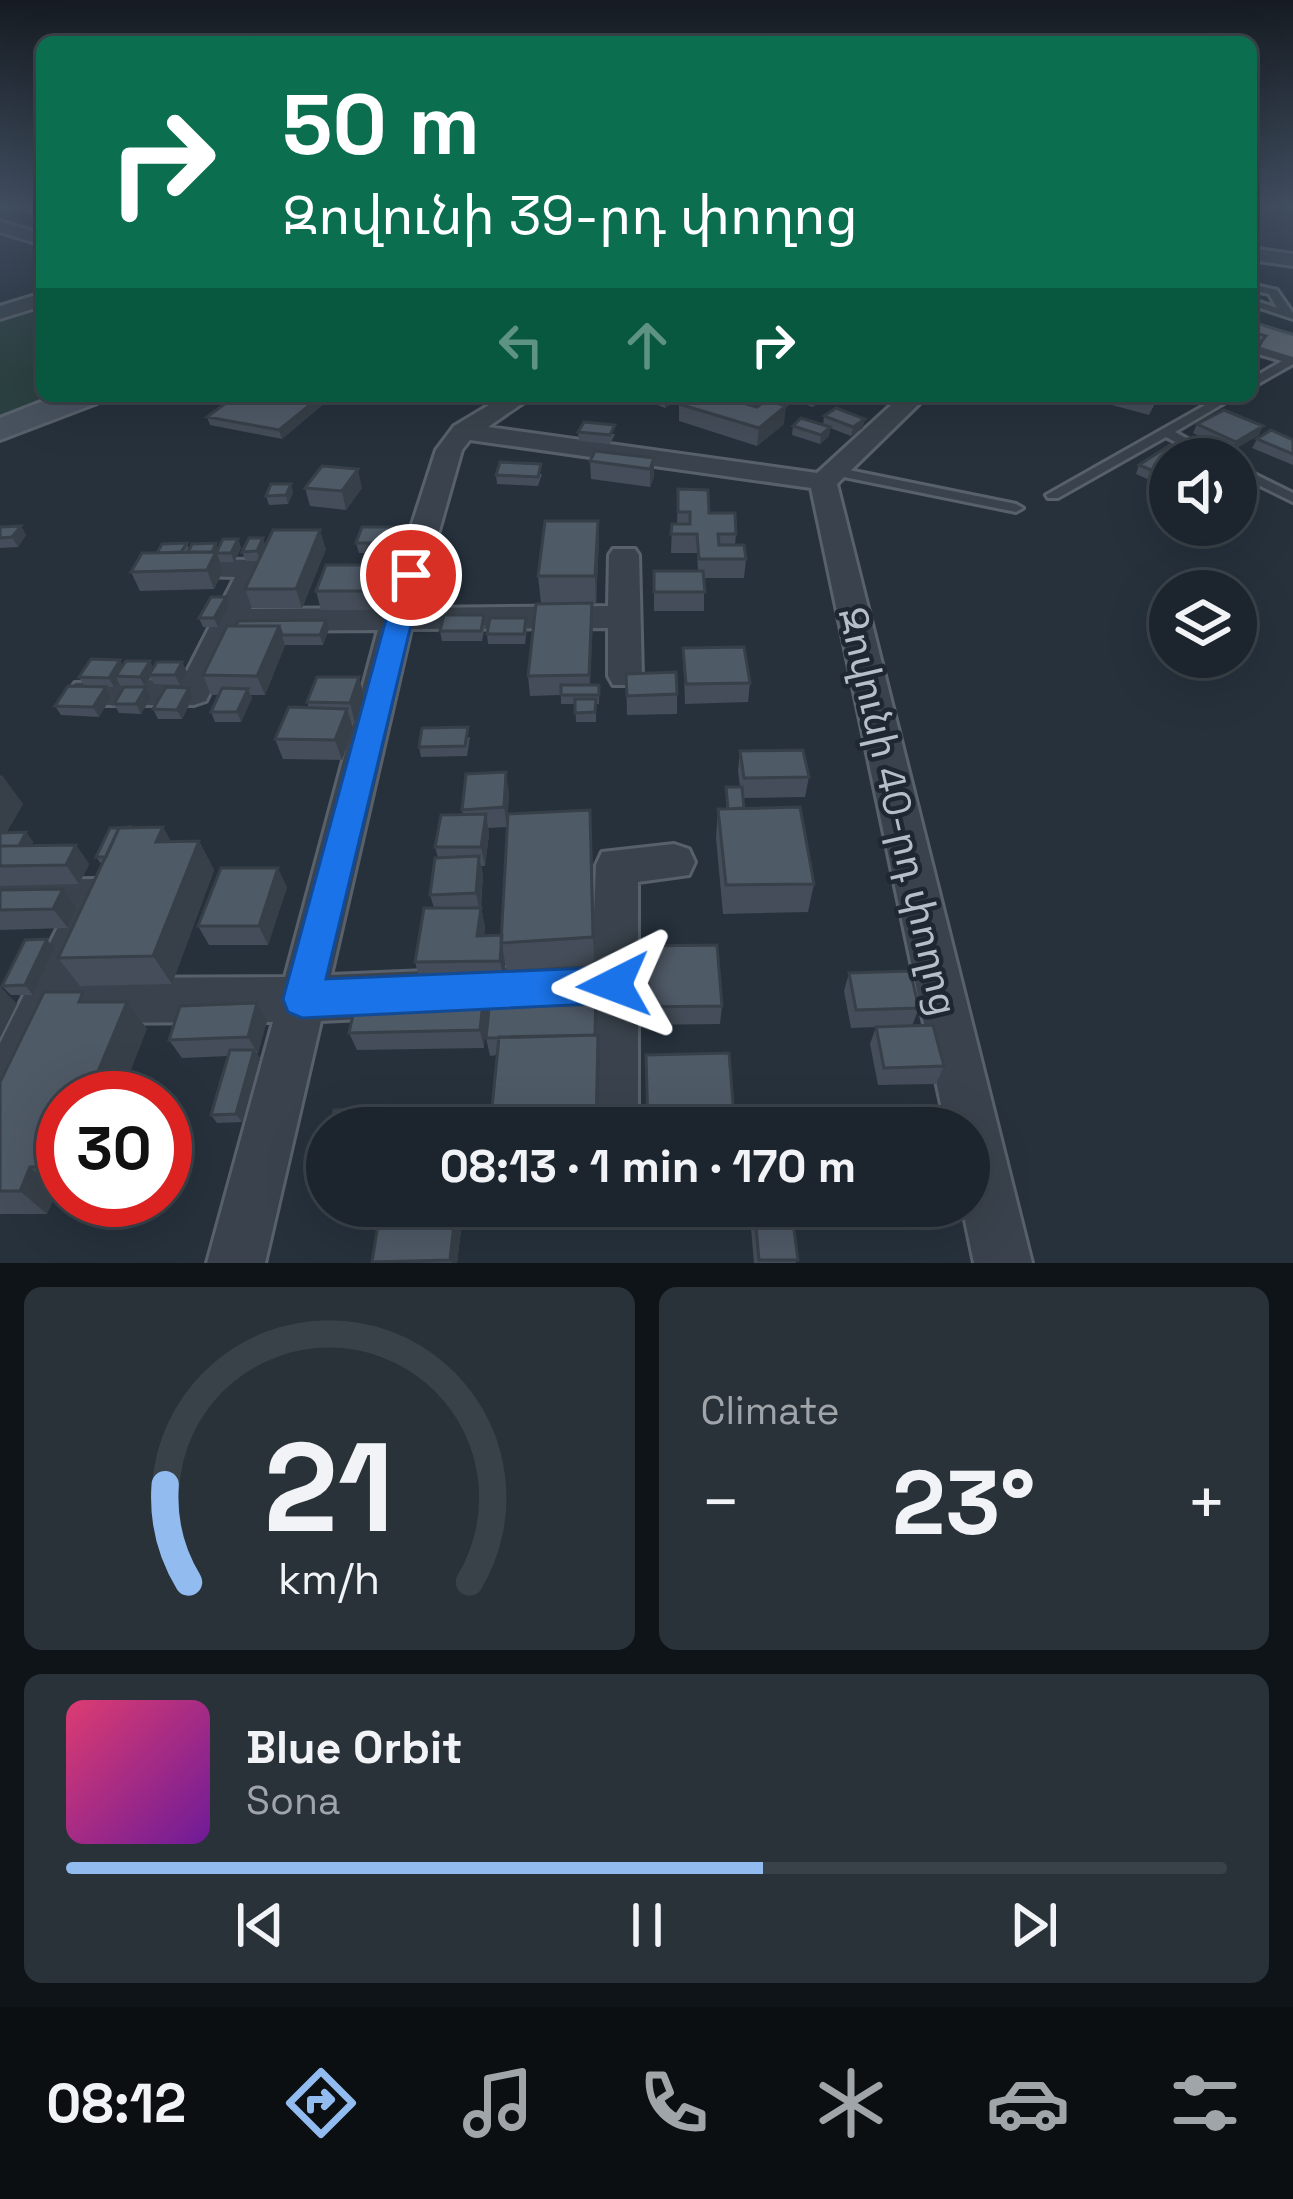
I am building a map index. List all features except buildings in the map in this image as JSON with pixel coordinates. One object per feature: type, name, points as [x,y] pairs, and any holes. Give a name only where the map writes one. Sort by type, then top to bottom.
[{"type":"main road","points":[[1257,333],[1291,326]]},
{"type":"street","points":[[0,313],[36,300]]},
{"type":"street","points":[[0,430],[70,402]]},
{"type":"street","points":[[236,1263],[398,617],[448,450],[463,431],[511,402]]},
{"type":"street","points":[[463,431],[828,477],[909,402]]},
{"type":"street","name":"Զովունի 40-րդ փողոց","points":[[828,477],[1003,1263]]},
{"type":"street","points":[[624,555],[625,676]]},
{"type":"street","points":[[87,692],[194,692],[255,567],[166,568]]},
{"type":"street","points":[[230,620],[624,616]]},
{"type":"street","points":[[612,1107],[617,865],[674,862]]},
{"type":"street","points":[[0,899],[95,898],[0,1096]]},
{"type":"street","points":[[46,1001],[302,999],[614,985]]},
{"type":"lane","points":[[1257,288],[1273,292],[1291,326]]},
{"type":"lane","points":[[1257,306],[1291,326]]},
{"type":"lane","points":[[1257,350],[1292,360]]},
{"type":"lane","points":[[1257,380],[1292,360]]},
{"type":"lane","points":[[1053,495],[1220,402]]},
{"type":"lane","points":[[1206,410],[1228,419]]},
{"type":"lane","points":[[1167,433],[1177,438]]},
{"type":"lane","points":[[828,477],[1016,508]]},
{"type":"lane","points":[[1257,480],[1293,498]]},
{"type":"green space","points":[[36,309],[36,402],[58,402],[0,426],[0,321]]},
{"type":"route","points":[[411,575],[302,999],[614,985]]}]
